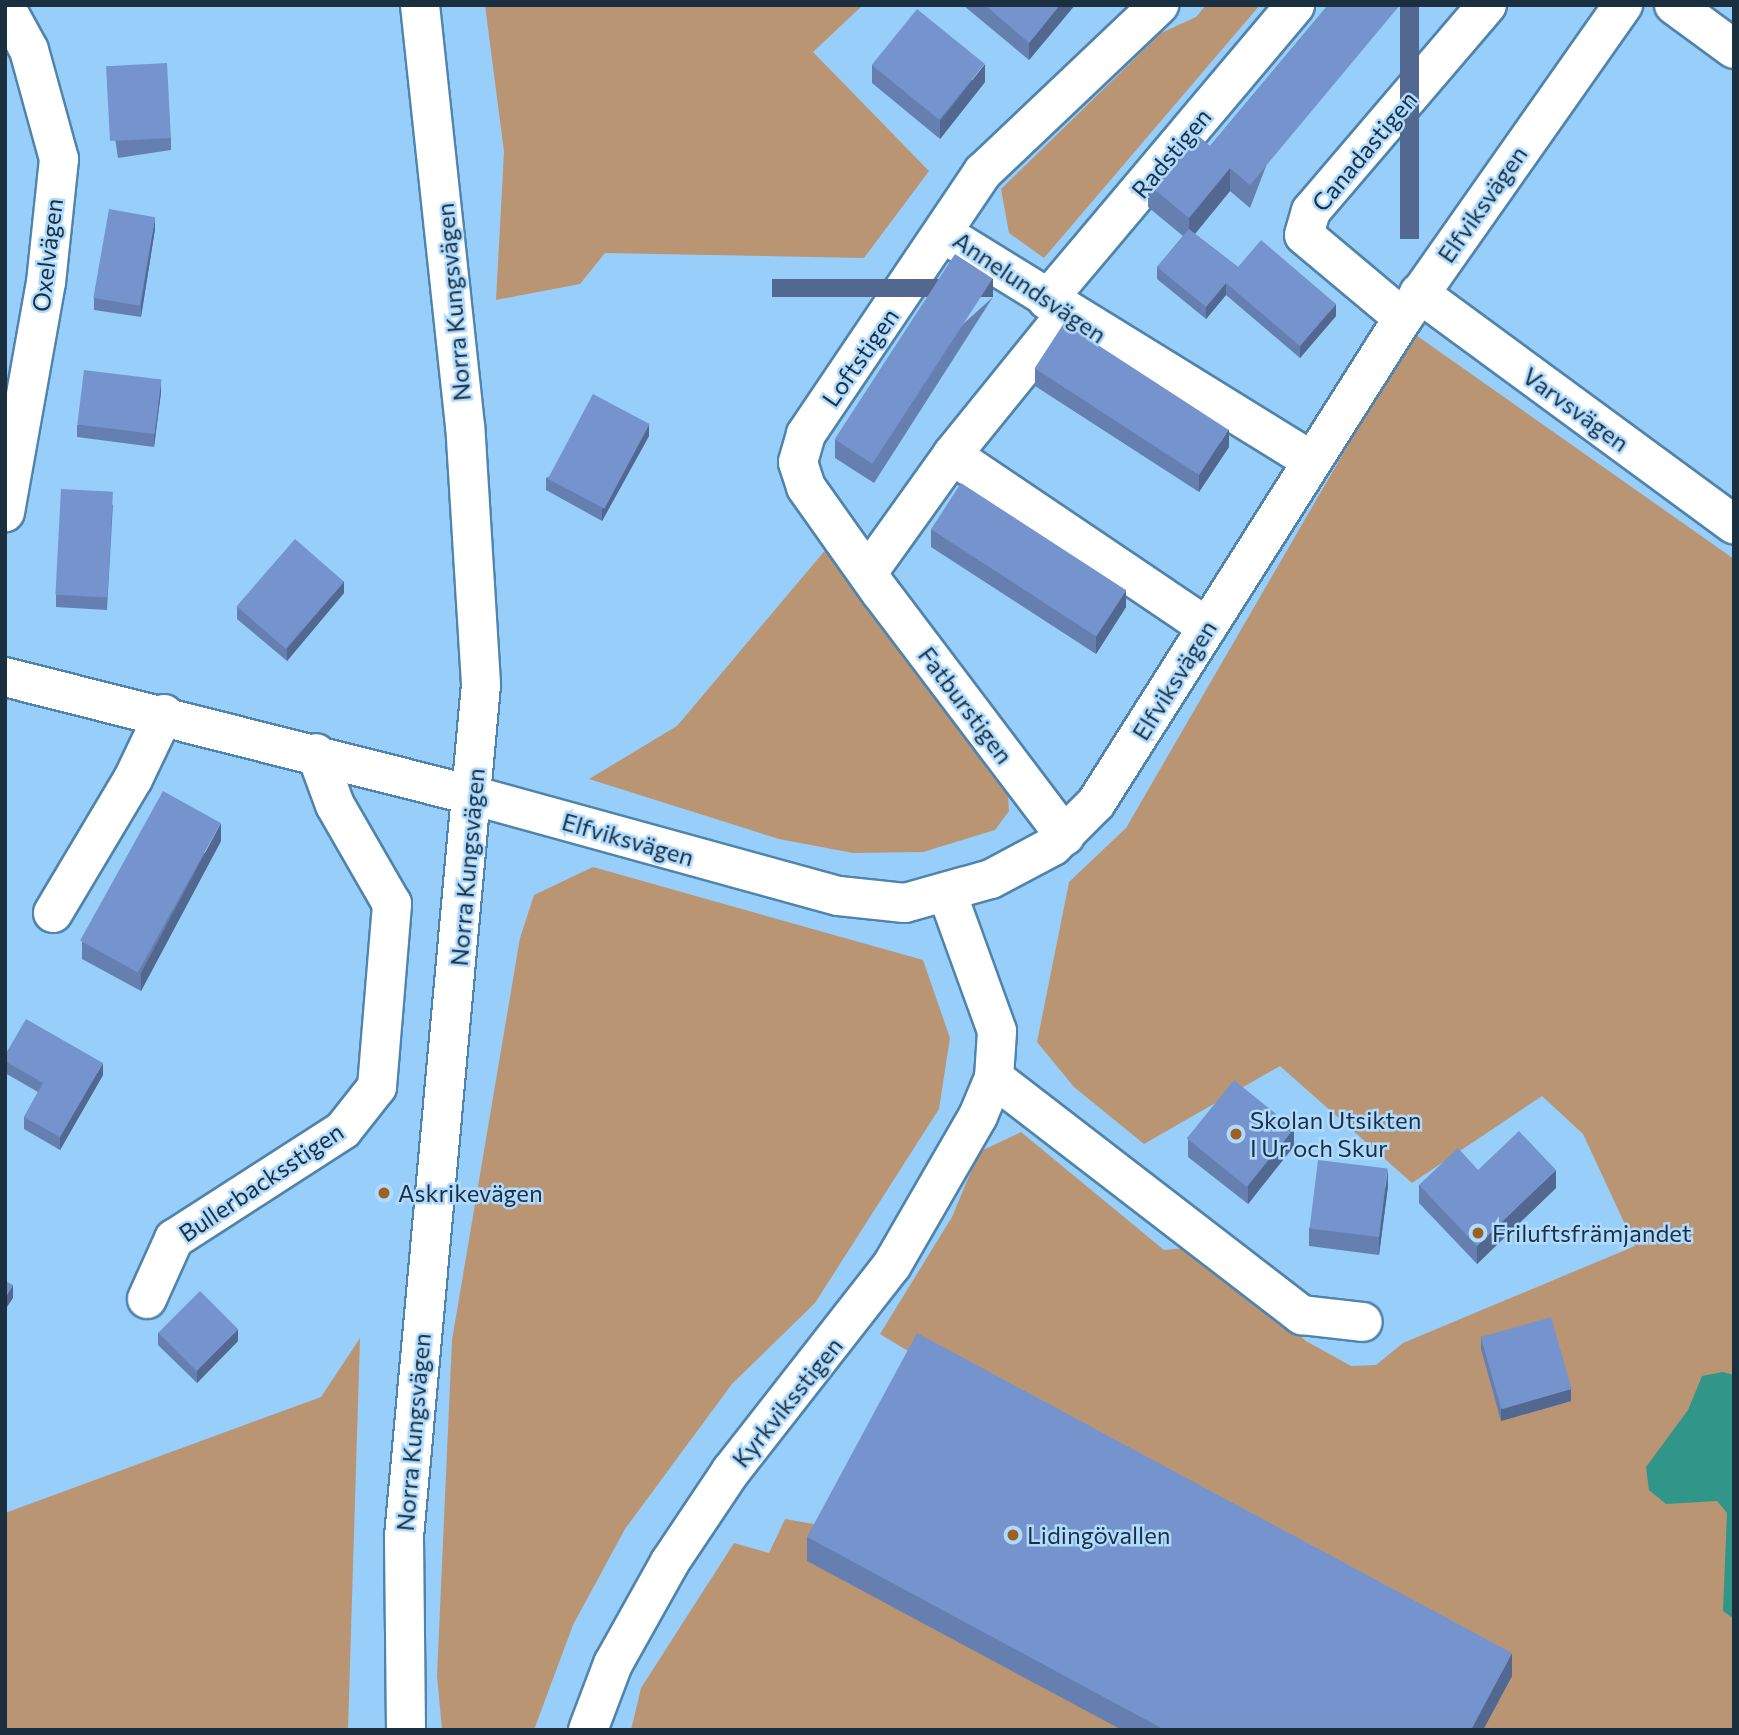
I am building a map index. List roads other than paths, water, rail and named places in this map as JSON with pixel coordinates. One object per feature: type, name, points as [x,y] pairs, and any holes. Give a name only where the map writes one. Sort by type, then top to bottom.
[{"type":"street","name":"Norra Kungsvägen","points":[[406,1730],[404,1537],[475,796],[481,684],[465,426],[420,5]]},
{"type":"street","name":"Annelundsvägen","points":[[1159,5],[983,172],[946,234],[1056,307],[1310,460]]},
{"type":"street","name":"Radstigen","points":[[1056,307],[1295,5]]},
{"type":"street","name":"Canadastigen","points":[[1411,306],[1304,235],[1311,211],[1487,5]]},
{"type":"street","name":"Elfviksvägen","points":[[475,796],[839,896],[905,903],[991,879],[1065,836],[1096,803],[1310,460],[1411,306],[1623,5]]},
{"type":"street","points":[[1674,5],[1734,49]]},
{"type":"street","name":"Oxelvägen","points":[[5,6],[29,51],[59,159],[46,282],[5,512]]},
{"type":"street","name":"Loftstigen","points":[[806,487],[798,462],[806,433],[946,234]]},
{"type":"street","name":"Varvsvägen","points":[[1411,306],[1734,524]]},
{"type":"street","points":[[869,572],[1056,307]]},
{"type":"street","points":[[952,455],[1207,627]]},
{"type":"street","name":"Fatburstigen","points":[[806,487],[1065,836]]},
{"type":"street","points":[[5,677],[164,713],[475,796]]},
{"type":"street","points":[[53,913],[133,779],[164,713]]},
{"type":"street","name":"Bullerbacksstigen","points":[[148,1299],[174,1239],[343,1130],[377,1087],[392,904],[335,805],[316,753]]},
{"type":"street","name":"Kyrkviksstigen","points":[[588,1730],[613,1664],[670,1562],[731,1471],[892,1265],[994,1078],[997,1031],[947,893]]},
{"type":"street","points":[[994,1078],[1302,1315],[1363,1322]]},
{"type":"place","name":"Skolan Utsikten I Ur och Skur","points":[[1236,1134]]},
{"type":"place","name":"Askrikevägen","points":[[384,1193]]},
{"type":"place","name":"Friluftsfrämjandet","points":[[1478,1233]]},
{"type":"place","name":"Lidingövallen","points":[[1013,1535]]}]
